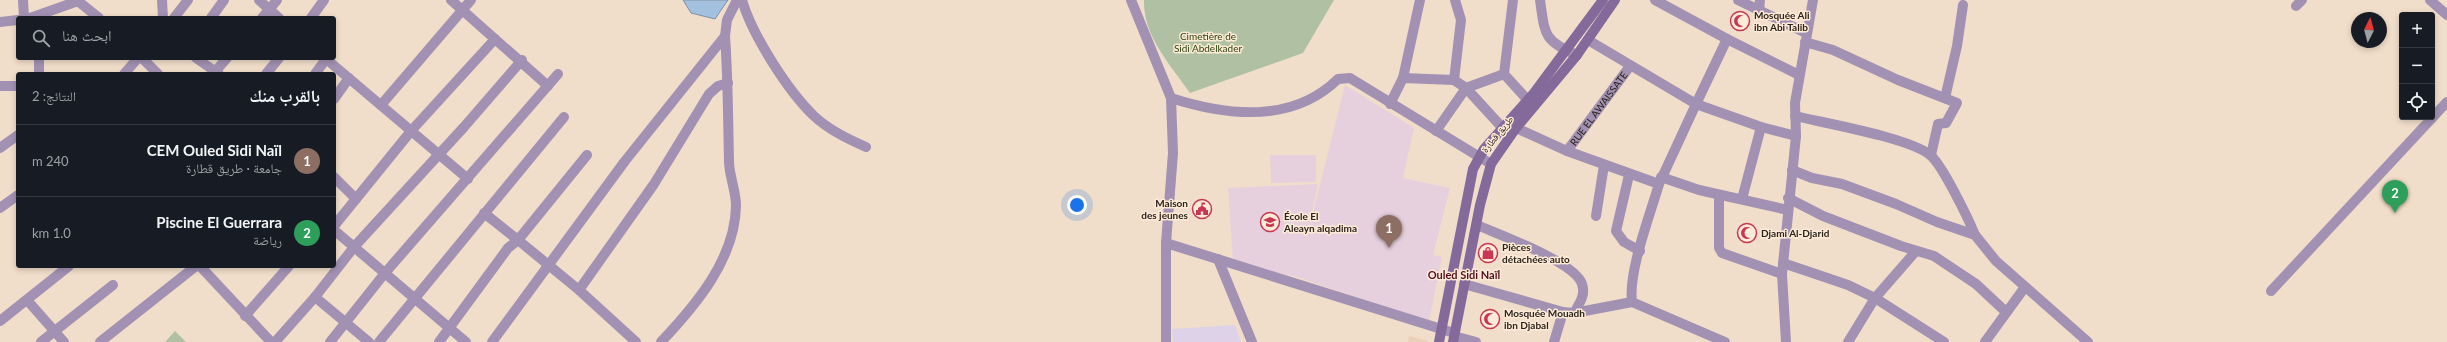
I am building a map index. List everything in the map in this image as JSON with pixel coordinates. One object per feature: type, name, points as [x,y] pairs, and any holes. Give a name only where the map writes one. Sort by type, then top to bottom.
[{"type":"main road","name":"طريق قطارة","points":[[1439,342],[1473,170],[1480,157],[1502,127],[1527,100],[1566,51],[1603,0]]},
{"type":"main road","name":"طريق قطارة","points":[[1454,337],[1464,284],[1491,164],[1513,132],[1535,108],[1577,55],[1615,0]]},
{"type":"street","points":[[23,0],[24,16]]},
{"type":"street","points":[[162,0],[163,16]]},
{"type":"street","points":[[176,16],[188,0]]},
{"type":"street","points":[[212,16],[224,0]]},
{"type":"street","points":[[259,0],[277,16]]},
{"type":"street","points":[[264,16],[277,0]]},
{"type":"street","points":[[312,16],[324,0]]},
{"type":"street","points":[[451,0],[521,60],[548,86]]},
{"type":"street","points":[[381,105],[471,0]]},
{"type":"street","points":[[661,342],[692,308],[716,273],[730,238],[736,207],[735,188],[729,164],[728,83],[725,36],[727,20],[737,0]]},
{"type":"street","points":[[742,0],[746,14],[759,39],[789,85],[814,116],[839,134],[866,147]]},
{"type":"street","points":[[1131,0],[1171,98],[1172,153],[1166,242],[1166,342]]},
{"type":"street","points":[[1390,104],[1403,78],[1420,0]]},
{"type":"street","points":[[1454,80],[1461,20],[1455,0]]},
{"type":"street","points":[[1513,0],[1504,74],[1535,108]]},
{"type":"street","points":[[1540,0],[1545,34],[1560,48],[1577,55]]},
{"type":"street","points":[[1655,0],[1727,39],[1799,75]]},
{"type":"street","points":[[1738,0],[1760,5],[1806,37],[1898,80],[1957,103],[1946,123],[1938,124],[1931,155]]},
{"type":"street","points":[[1786,342],[1782,274],[1788,198],[1796,136],[1795,116],[1799,75],[1813,0]]},
{"type":"street","points":[[2430,0],[2447,15]]},
{"type":"street","points":[[38,16],[68,2],[78,1],[89,3],[98,16]]},
{"type":"street","points":[[1945,98],[1963,5]]},
{"type":"street","points":[[0,22],[16,20]]},
{"type":"street","points":[[492,342],[549,267],[625,161],[725,36]]},
{"type":"street","points":[[336,224],[411,131],[495,39]]},
{"type":"street","points":[[1632,302],[1630,292],[1660,181],[1727,39]]},
{"type":"street","points":[[1588,40],[1696,104],[1761,127],[1796,136]]},
{"type":"street","points":[[39,60],[39,72]]},
{"type":"street","points":[[126,72],[136,60]]},
{"type":"street","points":[[144,60],[156,72]]},
{"type":"street","points":[[199,60],[215,72]]},
{"type":"street","points":[[217,72],[226,60]]},
{"type":"street","points":[[268,72],[277,60]]},
{"type":"street","points":[[316,72],[325,60]]},
{"type":"street","points":[[327,60],[468,179]]},
{"type":"street","points":[[275,342],[315,297],[354,247],[439,154],[521,60]]},
{"type":"street","name":"RUE EL AWAISSATE","points":[[1568,151],[1630,66]]},
{"type":"street","points":[[330,342],[385,273],[558,74]]},
{"type":"street","points":[[1436,131],[1466,88],[1504,74]]},
{"type":"street","points":[[336,95],[349,78]]},
{"type":"street","points":[[1171,98],[1202,108],[1246,114],[1275,111],[1308,101],[1325,92],[1338,79],[1350,78],[1390,104],[1491,164]]},
{"type":"street","points":[[1403,78],[1454,80],[1466,88],[1502,127],[1629,175],[1788,210]]},
{"type":"street","points":[[579,290],[654,184],[700,106],[709,94],[718,86],[728,83]]},
{"type":"street","points":[[0,86],[16,86]]},
{"type":"street","points":[[2271,291],[2447,102]]},
{"type":"street","points":[[1795,116],[1902,142],[1931,155],[1967,217],[1975,235],[1996,261],[2088,342]]},
{"type":"street","points":[[379,342],[414,297],[564,117]]},
{"type":"street","points":[[1742,199],[1761,127]]},
{"type":"street","points":[[0,148],[16,136]]},
{"type":"street","points":[[439,342],[448,327],[508,248],[518,240],[587,155]]},
{"type":"street","points":[[1596,216],[1604,165]]},
{"type":"street","points":[[1792,170],[1812,178],[1842,184],[1896,204],[1937,222],[1975,235]]},
{"type":"street","points":[[1629,175],[1616,231],[1624,242],[1640,251]]},
{"type":"street","points":[[336,180],[356,199]]},
{"type":"street","points":[[1719,195],[1719,248],[1722,253],[1782,274]]},
{"type":"street","points":[[0,208],[16,196]]},
{"type":"street","points":[[1788,198],[1823,216],[1916,251],[1934,256],[1976,284],[2006,312]]},
{"type":"street","points":[[484,213],[579,290],[636,342]]},
{"type":"street","points":[[1477,225],[1548,256],[1578,276],[1583,286],[1582,298],[1574,313]]},
{"type":"street","points":[[336,232],[466,342]]},
{"type":"street","points":[[1166,242],[1441,328],[1454,337],[1476,342]]},
{"type":"street","points":[[1848,342],[1875,298],[1916,251]]},
{"type":"street","points":[[1218,259],[1252,342]]},
{"type":"street","points":[[1783,263],[1848,285],[1875,298],[1944,342]]},
{"type":"street","points":[[1,318],[27,300],[67,268]]},
{"type":"street","points":[[100,342],[193,268]]},
{"type":"street","points":[[202,268],[271,342]]},
{"type":"street","points":[[246,316],[287,268]]},
{"type":"street","points":[[1464,284],[1563,312],[1574,313],[1632,302],[1725,342]]},
{"type":"street","points":[[41,342],[113,285]]},
{"type":"street","points":[[1985,342],[2025,287]]},
{"type":"street","points":[[315,297],[369,342]]},
{"type":"street","points":[[27,300],[64,342]]},
{"type":"street","points":[[1554,342],[1563,312]]},
{"type":"shaded area","points":[[1345,85],[1414,128],[1403,178],[1450,188],[1433,255],[1442,257],[1429,322],[1297,277],[1233,263],[1228,188],[1318,184],[1305,244]]},
{"type":"shaded area","points":[[1270,155],[1316,155],[1316,182],[1271,183]]},
{"type":"shaded area","points":[[1235,325],[1241,342],[1173,342],[1172,329]]},
{"type":"shaded area","points":[[1409,336],[1428,341],[1428,342],[1408,342]]},
{"type":"green space","name":"Cimetière de Sidi Abdelkader","points":[[1144,0],[1334,0],[1303,53],[1190,93],[1166,60],[1153,38],[1148,26]]},
{"type":"green space","points":[[175,331],[186,342],[165,342]]},
{"type":"water","points":[[683,0],[728,0],[715,19],[691,13]]},
{"type":"place","name":"Mosquée Ali ibn Abi Talib","points":[[1740,21]]},
{"type":"place","name":"Maison des jeunes","points":[[1202,209]]},
{"type":"place","name":"Piscine El Guerrara","points":[[2395,213]]},
{"type":"place","name":"École El Aleayn alqadima","points":[[1270,222]]},
{"type":"place","name":"Djami Al-Djarid","points":[[1747,233]]},
{"type":"place","name":"CEM Ouled Sidi Naïl","points":[[1389,248]]},
{"type":"place","name":"Pièces détachées auto","points":[[1488,253]]},
{"type":"place","name":"Mosquée Mouadh ibn Djabal","points":[[1490,319]]},
{"type":"district","name":"Ouled Sidi Naïl","points":[[1464,274]]}]
